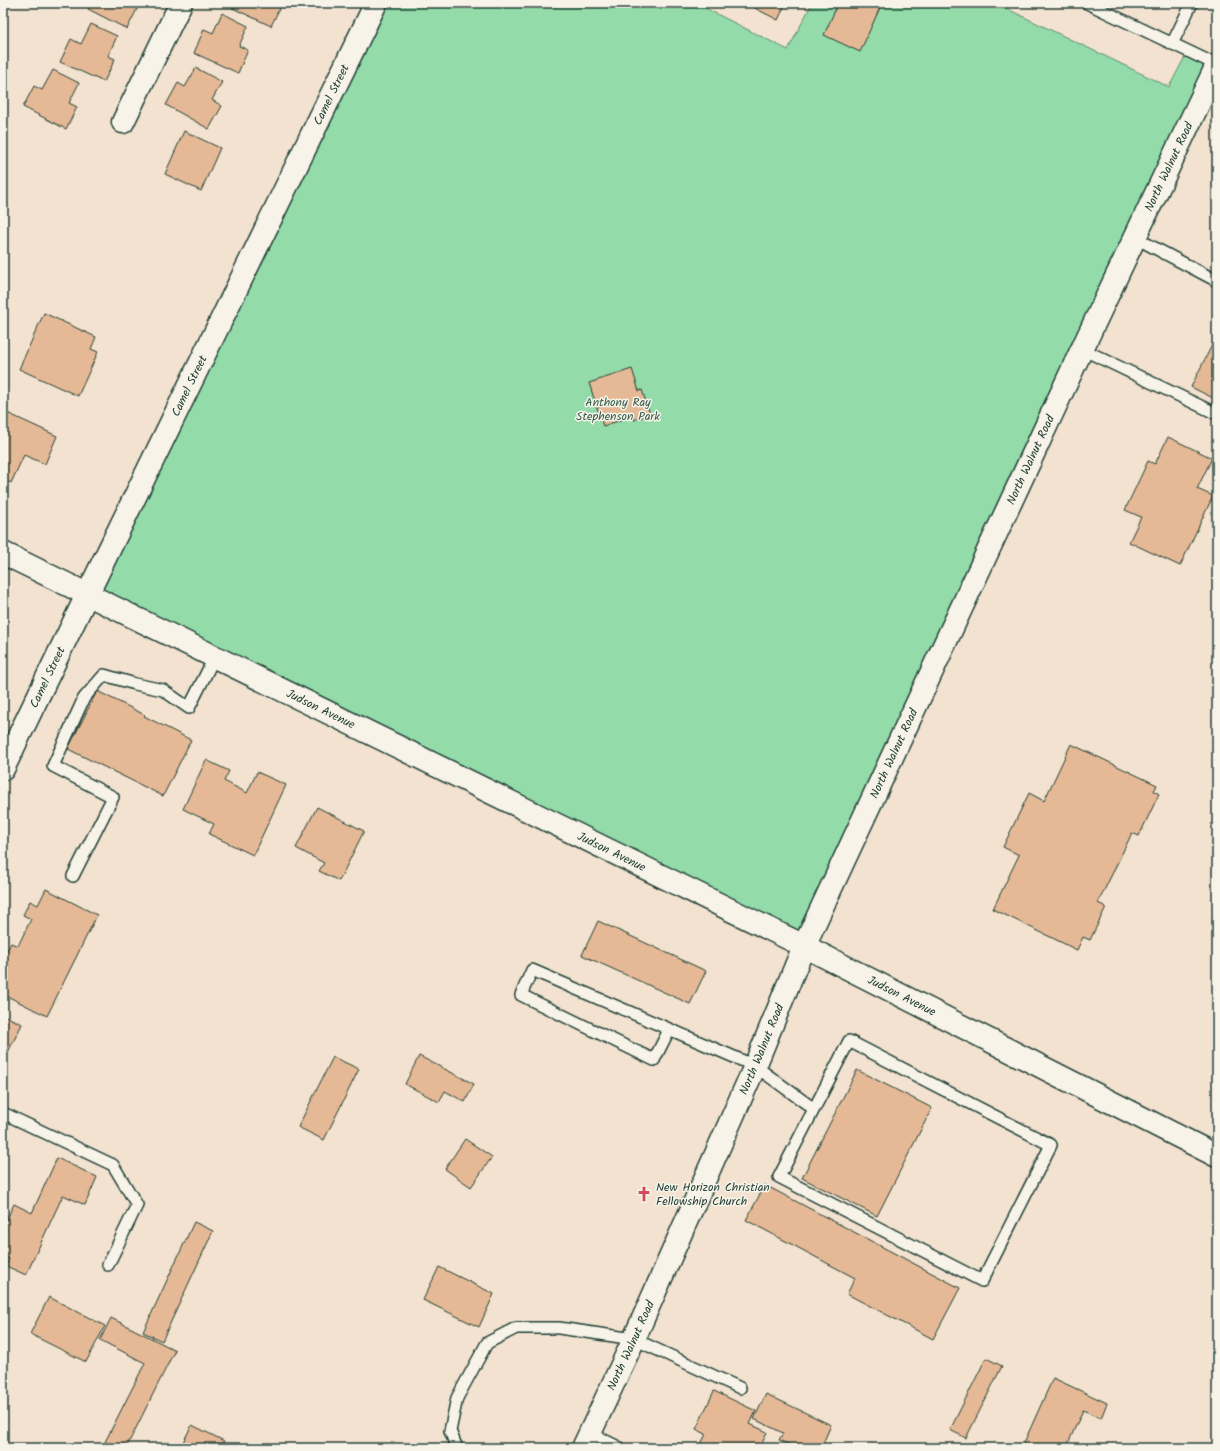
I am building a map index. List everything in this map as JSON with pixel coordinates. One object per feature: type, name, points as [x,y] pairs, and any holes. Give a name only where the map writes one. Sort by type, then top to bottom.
[{"type":"street","points":[[123,122],[181,3]]},
{"type":"street","name":"Camel Street","points":[[3,769],[86,595],[376,3]]},
{"type":"street","name":"North Walnut Road","points":[[586,1441],[634,1339],[755,1066],[804,946],[1134,237],[1217,65]]},
{"type":"street","name":"Judson Avenue","points":[[3,553],[804,946],[1217,1156]]},
{"type":"lane","points":[[1087,3],[1217,65]]},
{"type":"lane","points":[[1172,44],[1192,3]]},
{"type":"lane","points":[[1134,237],[1217,280]]},
{"type":"lane","points":[[1082,349],[1217,414]]},
{"type":"lane","points":[[73,876],[113,796],[53,766],[84,698],[104,674],[135,684],[163,690],[189,708],[215,656]]},
{"type":"lane","points":[[669,1030],[654,1060],[522,995],[532,970],[755,1066],[814,1110]]},
{"type":"lane","points":[[849,1041],[1051,1145],[982,1281],[779,1177],[814,1110],[849,1041]]},
{"type":"lane","points":[[3,1113],[112,1165],[137,1206],[108,1265]]},
{"type":"lane","points":[[457,1448],[450,1431],[458,1398],[487,1343],[516,1328],[559,1328],[634,1339],[740,1388]]},
{"type":"lane","points":[[586,1441],[620,1448]]},
{"type":"green space","name":"Anthony Ray Stephenson Park","points":[[375,3],[695,3],[788,50],[812,3],[995,3],[1169,87],[1188,51],[1217,65],[804,946],[87,595]]},
{"type":"building","points":[[91,3],[134,3],[139,5],[127,29],[88,9]]},
{"type":"building","points":[[227,3],[282,3],[271,26],[226,5]]},
{"type":"building","points":[[745,3],[786,3],[778,20]]},
{"type":"building","points":[[838,3],[882,3],[860,52],[824,35]]},
{"type":"building","points":[[222,13],[248,26],[239,46],[248,50],[238,73],[194,53],[204,29],[213,33]]},
{"type":"building","points":[[91,24],[117,36],[108,56],[115,59],[104,82],[60,62],[71,39],[81,44]]},
{"type":"building","points":[[196,68],[222,82],[212,100],[222,106],[209,129],[166,105],[178,83],[185,87]]},
{"type":"building","points":[[53,70],[79,83],[69,103],[77,107],[66,129],[23,107],[34,86],[42,90]]},
{"type":"building","points":[[184,131],[220,148],[201,191],[165,174]]},
{"type":"building","points":[[44,313],[96,337],[91,349],[98,352],[78,396],[19,369]]},
{"type":"building","points":[[1217,335],[1217,400],[1191,387]]},
{"type":"building","points":[[632,369],[639,391],[642,390],[650,414],[634,420],[633,416],[603,426],[589,383]]},
{"type":"building","points":[[3,411],[57,436],[45,464],[24,455],[11,483],[3,479]]},
{"type":"building","points":[[1168,437],[1212,458],[1197,489],[1213,496],[1180,566],[1129,542],[1141,517],[1125,510],[1148,461],[1155,464]]},
{"type":"building","points":[[97,691],[191,740],[163,796],[68,749]]},
{"type":"building","points":[[1071,744],[1157,785],[1154,791],[1159,794],[1139,836],[1132,833],[1098,903],[1106,907],[1090,940],[1083,937],[1077,950],[993,909],[1019,855],[1003,847],[1029,793],[1044,801]]},
{"type":"building","points":[[206,760],[229,771],[224,781],[247,793],[257,772],[286,785],[253,855],[209,834],[214,824],[183,809]]},
{"type":"building","points":[[317,807],[364,831],[339,881],[319,871],[324,863],[296,848]]},
{"type":"building","points":[[46,889],[97,915],[47,1016],[3,994],[3,958],[11,943],[18,946],[31,919],[23,915],[30,901],[38,905]]},
{"type":"building","points":[[598,921],[706,971],[690,1004],[582,955]]},
{"type":"building","points":[[3,1015],[22,1024],[3,1062]]},
{"type":"building","points":[[419,1056],[474,1084],[465,1102],[445,1091],[439,1102],[405,1084]]},
{"type":"building","points":[[333,1057],[359,1069],[324,1140],[298,1127]]},
{"type":"building","points":[[857,1070],[932,1108],[877,1216],[802,1178]]},
{"type":"building","points":[[465,1139],[492,1157],[471,1187],[445,1169]]},
{"type":"building","points":[[57,1158],[97,1177],[85,1205],[63,1195],[26,1275],[6,1266],[9,1259],[3,1256],[3,1227],[14,1204],[32,1213]]},
{"type":"building","points":[[765,1185],[960,1288],[933,1339],[847,1294],[855,1278],[746,1220]]},
{"type":"building","points":[[194,1222],[213,1231],[162,1341],[143,1332]]},
{"type":"building","points":[[439,1267],[494,1294],[479,1327],[423,1300]]},
{"type":"building","points":[[49,1297],[105,1326],[86,1362],[30,1334]]},
{"type":"building","points":[[111,1318],[175,1350],[126,1448],[102,1448],[145,1363],[100,1340]]},
{"type":"building","points":[[986,1358],[1002,1366],[966,1438],[950,1430]]},
{"type":"building","points":[[1053,1378],[1107,1403],[1101,1418],[1083,1410],[1066,1448],[1030,1448],[1023,1445]]},
{"type":"building","points":[[714,1391],[756,1411],[750,1424],[767,1432],[760,1448],[699,1448],[706,1434],[696,1429]]},
{"type":"building","points":[[766,1394],[831,1425],[821,1448],[796,1448],[779,1440],[783,1433],[754,1419]]},
{"type":"building","points":[[192,1425],[224,1441],[220,1448],[180,1448]]},
{"type":"place","name":"New Horizon Christian Fellowship Church","points":[[644,1194]]}]
